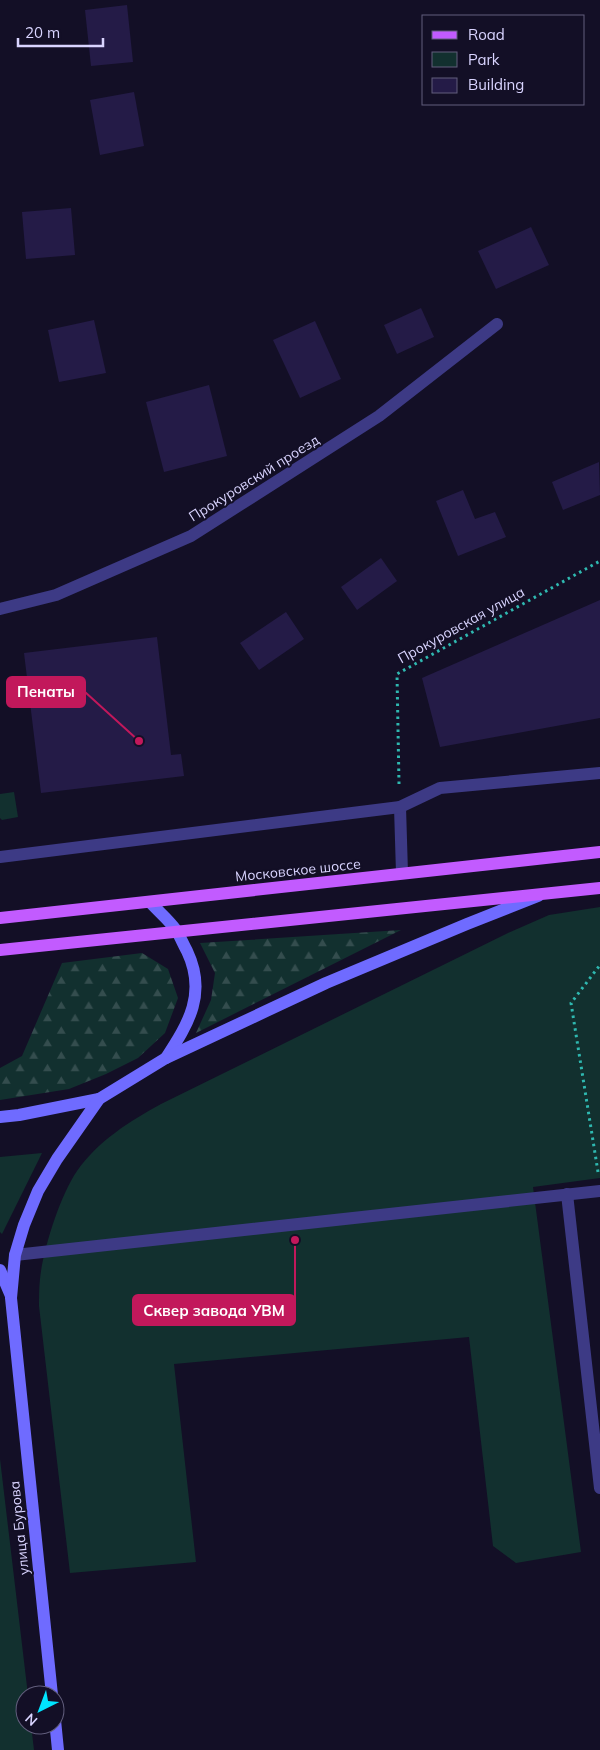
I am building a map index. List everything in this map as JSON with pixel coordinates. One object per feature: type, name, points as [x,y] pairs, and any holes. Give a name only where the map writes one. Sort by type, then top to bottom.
[{"type":"main road","name":"Московское шоссе","points":[[0,918],[600,852]]},
{"type":"main road","points":[[0,950],[540,896],[600,888]]},
{"type":"main road","points":[[0,1117],[99,1099],[166,1058],[326,983],[467,924],[540,896]]},
{"type":"main road","points":[[150,902],[177,931],[192,961],[196,986],[193,1010],[166,1058]]},
{"type":"main road","points":[[12,1298],[15,1255],[24,1225],[38,1191],[57,1159],[99,1099]]},
{"type":"main road","points":[[0,1270],[12,1298]]},
{"type":"main road","name":"улица Бурова","points":[[12,1298],[51,1685]]},
{"type":"main road","points":[[56,1735],[58,1750]]},
{"type":"street","name":"Прокуровский проезд","points":[[0,609],[56,595],[191,536],[380,416],[498,324]]},
{"type":"street","points":[[0,857],[400,807],[440,788],[600,773]]},
{"type":"street","points":[[400,807],[402,873]]},
{"type":"street","points":[[15,1255],[600,1191]]},
{"type":"street","points":[[567,1194],[600,1488]]},
{"type":"path","name":"Прокуровская улица","points":[[400,807],[396,674],[600,561]]},
{"type":"path","points":[[598,1175],[571,1003],[600,965]]},
{"type":"green space","points":[[14,792],[18,817],[2,820],[0,818],[0,794]]},
{"type":"green space","points":[[600,907],[600,1178],[533,1187],[581,1552],[516,1563],[493,1546],[469,1337],[174,1364],[196,1562],[70,1573],[39,1306],[39,1289],[42,1267],[53,1223],[64,1194],[85,1160],[115,1133],[161,1104],[508,933],[549,915]]},
{"type":"green space","points":[[401,930],[196,1033],[211,1000],[215,973],[200,943]]},
{"type":"green space","points":[[142,953],[168,969],[178,998],[165,1033],[138,1058],[106,1074],[69,1089],[0,1100],[0,1068],[22,1056],[62,963]]},
{"type":"green space","points":[[42,1153],[2,1234],[0,1232],[0,1157]]},
{"type":"green space","points":[[0,1459],[27,1685],[15,1685],[15,1735],[32,1735],[34,1750],[0,1750]]},
{"type":"building","points":[[127,5],[133,62],[91,66],[85,10]]},
{"type":"building","points":[[134,92],[144,146],[100,155],[90,100]]},
{"type":"building","points":[[71,208],[75,255],[26,259],[22,212]]},
{"type":"building","points":[[531,227],[549,265],[496,289],[478,251]]},
{"type":"building","points":[[421,308],[434,337],[397,354],[384,325]]},
{"type":"building","points":[[94,320],[106,373],[59,382],[48,330]]},
{"type":"building","points":[[315,321],[341,379],[300,398],[273,340]]},
{"type":"building","points":[[209,385],[227,456],[164,472],[146,402]]},
{"type":"building","points":[[599,462],[600,495],[563,510],[552,482]]},
{"type":"building","points":[[463,490],[475,519],[495,512],[506,537],[458,556],[436,501]]},
{"type":"building","points":[[381,558],[397,581],[357,610],[341,587]]},
{"type":"building","points":[[600,600],[600,718],[440,747],[422,678]]},
{"type":"building","points":[[286,612],[304,639],[259,670],[240,643]]},
{"type":"building","points":[[157,637],[171,755],[181,754],[184,776],[41,793],[24,653]]},
{"type":"place","name":"Пенаты","points":[[139,741]]},
{"type":"place","name":"Сквер завода УВМ","points":[[295,1240]]}]
